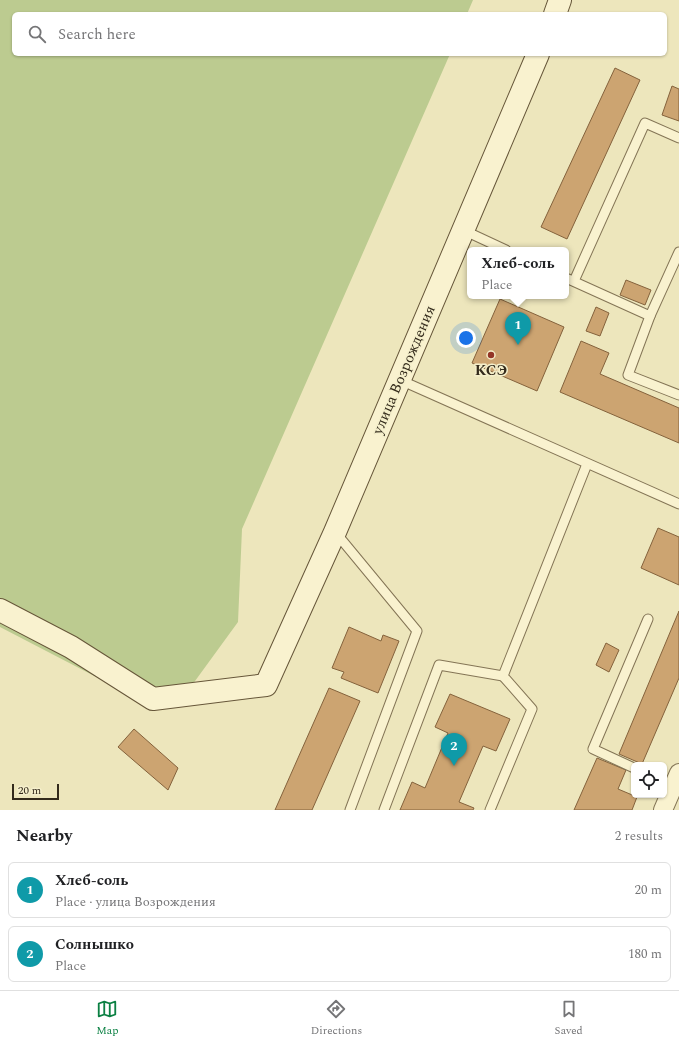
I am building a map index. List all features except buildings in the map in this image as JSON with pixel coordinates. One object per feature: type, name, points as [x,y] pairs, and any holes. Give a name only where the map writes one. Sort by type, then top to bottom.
[{"type":"street","points":[[555,12],[560,0]]},
{"type":"street","name":"улица Возрождения","points":[[0,610],[71,647],[153,699],[266,685],[335,532],[537,56]]},
{"type":"street","points":[[663,810],[672,780]]},
{"type":"lane","points":[[650,316],[570,280],[645,123],[679,138]]},
{"type":"lane","points":[[463,230],[500,247]]},
{"type":"lane","points":[[679,252],[650,316],[628,375],[679,395]]},
{"type":"lane","points":[[400,380],[679,504]]},
{"type":"lane","points":[[503,676],[587,464]]},
{"type":"lane","points":[[335,532],[417,631],[350,810]]},
{"type":"lane","points":[[631,767],[593,749],[648,619]]},
{"type":"lane","points":[[384,810],[439,665],[503,676],[532,709],[490,810]]},
{"type":"green space","points":[[0,0],[473,0],[468,12],[12,12],[12,56],[449,56],[242,529],[238,622],[179,703],[129,694],[0,627]]},
{"type":"place","name":"Хлеб-соль","points":[[518,345]]},
{"type":"place","name":"КСЭ","points":[[491,355]]},
{"type":"place","name":"Солнышко","points":[[454,766]]}]
